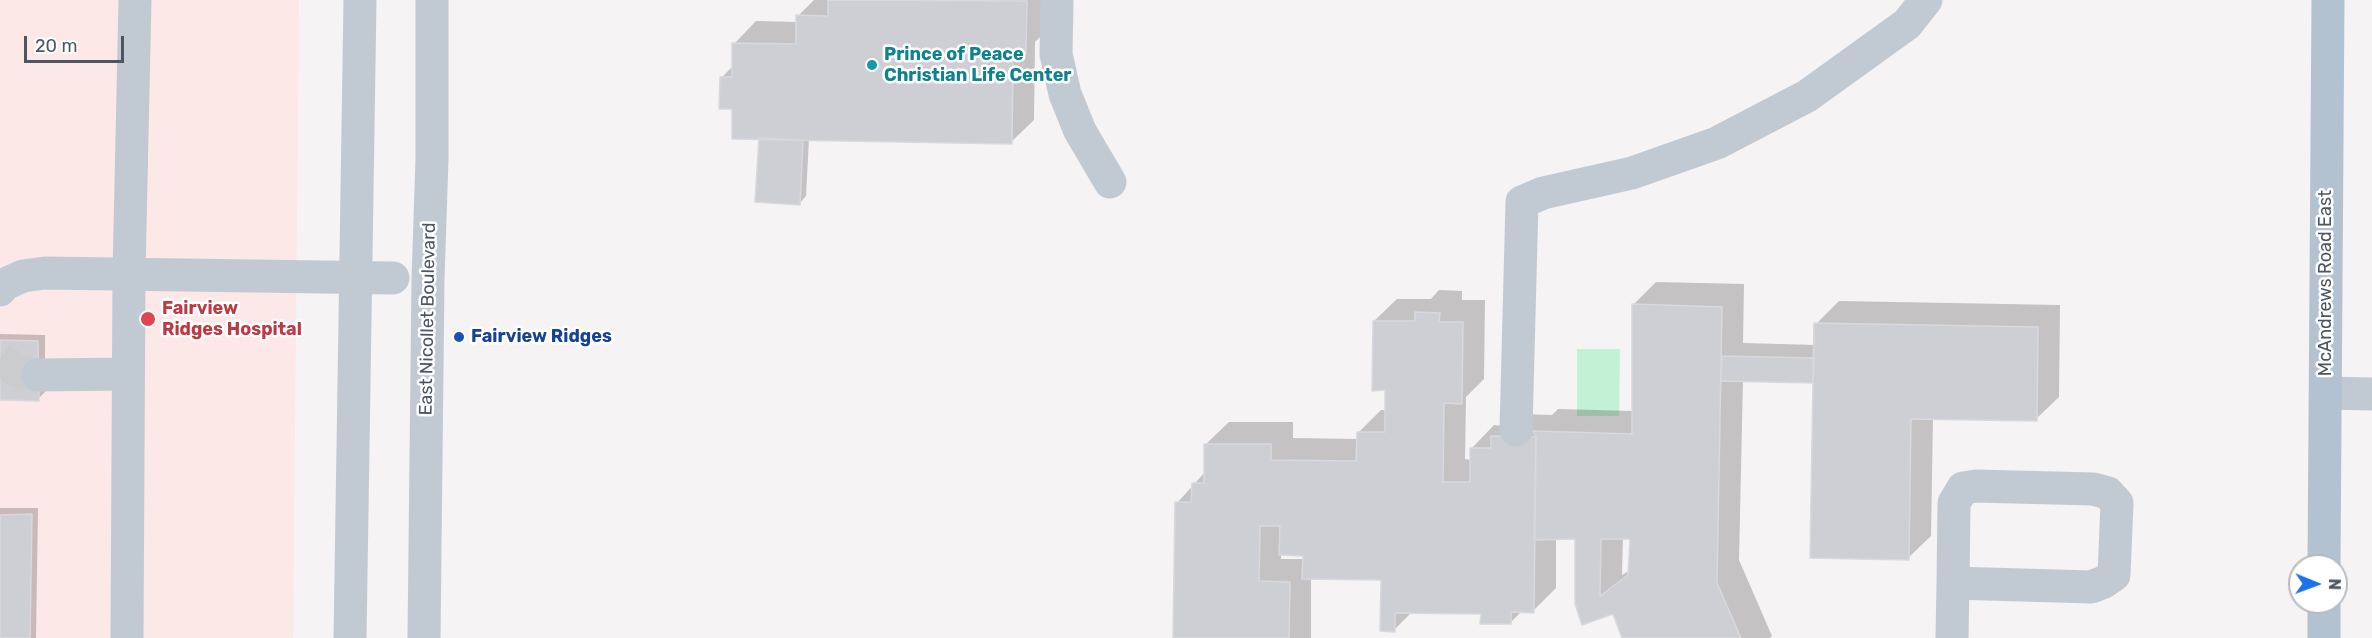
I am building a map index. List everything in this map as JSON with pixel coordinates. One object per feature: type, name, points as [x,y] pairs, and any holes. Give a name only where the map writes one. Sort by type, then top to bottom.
[{"type":"main road","name":"McAndrews Road East","points":[[2324,554],[2328,0]]},
{"type":"main road","points":[[2324,614],[2324,638]]},
{"type":"street","points":[[127,638],[129,274],[135,0]]},
{"type":"street","points":[[350,638],[360,0]]},
{"type":"street","name":"East Nicollet Boulevard","points":[[424,638],[428,279],[432,159],[432,0]]},
{"type":"street","points":[[1057,0],[1056,54],[1065,94],[1080,131],[1110,182]]},
{"type":"street","points":[[1516,430],[1522,202],[1543,193],[1632,173],[1717,142],[1807,96],[1906,24],[1926,0]]},
{"type":"street","points":[[0,290],[3,285],[23,276],[45,273],[393,278]]},
{"type":"street","points":[[38,375],[128,374]]},
{"type":"street","points":[[2326,393],[2372,394]]},
{"type":"street","points":[[1952,638],[1954,503],[1963,488],[1976,486],[2093,489],[2108,493],[2117,503],[2114,575],[2103,582],[2091,586],[1953,583]]},
{"type":"shaded area","name":"Fairview Ridges Hospital","points":[[0,0],[299,0],[293,638],[0,638]]},
{"type":"green space","points":[[1577,349],[1620,349],[1619,416],[1577,416]]},
{"type":"building","name":"Prince of Peace Christian Life Center","points":[[828,0],[1027,1],[1026,53],[1013,53],[1012,144],[732,139],[732,109],[719,109],[720,77],[732,77],[732,43],[796,44],[796,15],[828,16]]},
{"type":"building","points":[[759,138],[803,140],[800,205],[755,202]]},
{"type":"building","points":[[1632,304],[1722,307],[1717,583],[1741,638],[1622,638],[1613,614],[1582,625],[1575,604],[1575,539],[1534,540],[1536,437],[1533,431],[1632,434]],"holes":[[[1601,539],[1630,539],[1628,575],[1600,596]]]},
{"type":"building","points":[[1415,312],[1440,313],[1439,322],[1463,322],[1462,404],[1444,403],[1443,482],[1470,482],[1470,448],[1491,448],[1491,436],[1536,437],[1534,613],[1511,612],[1511,624],[1480,624],[1481,614],[1395,613],[1395,632],[1380,631],[1381,580],[1302,579],[1303,556],[1279,555],[1280,526],[1260,526],[1259,581],[1290,582],[1289,638],[1173,638],[1175,502],[1191,502],[1192,483],[1204,483],[1204,444],[1271,444],[1271,460],[1356,461],[1357,432],[1385,432],[1385,390],[1372,391],[1373,321],[1415,321]]},
{"type":"building","points":[[1814,323],[2038,327],[2037,421],[1911,419],[1909,560],[1810,558]]},
{"type":"building","points":[[0,340],[38,341],[39,401],[0,400]]},
{"type":"building","points":[[1722,356],[1814,358],[1813,383],[1721,381]]},
{"type":"building","points":[[32,514],[30,638],[0,638],[0,515]]},
{"type":"tunnel","points":[[0,359],[18,371],[38,375]]},
{"type":"place","name":"Prince of Peace Christian Life Center","points":[[872,65]]},
{"type":"place","name":"Fairview Ridges Hospital","points":[[148,319]]},
{"type":"place","name":"Fairview Ridges","points":[[459,337]]}]
